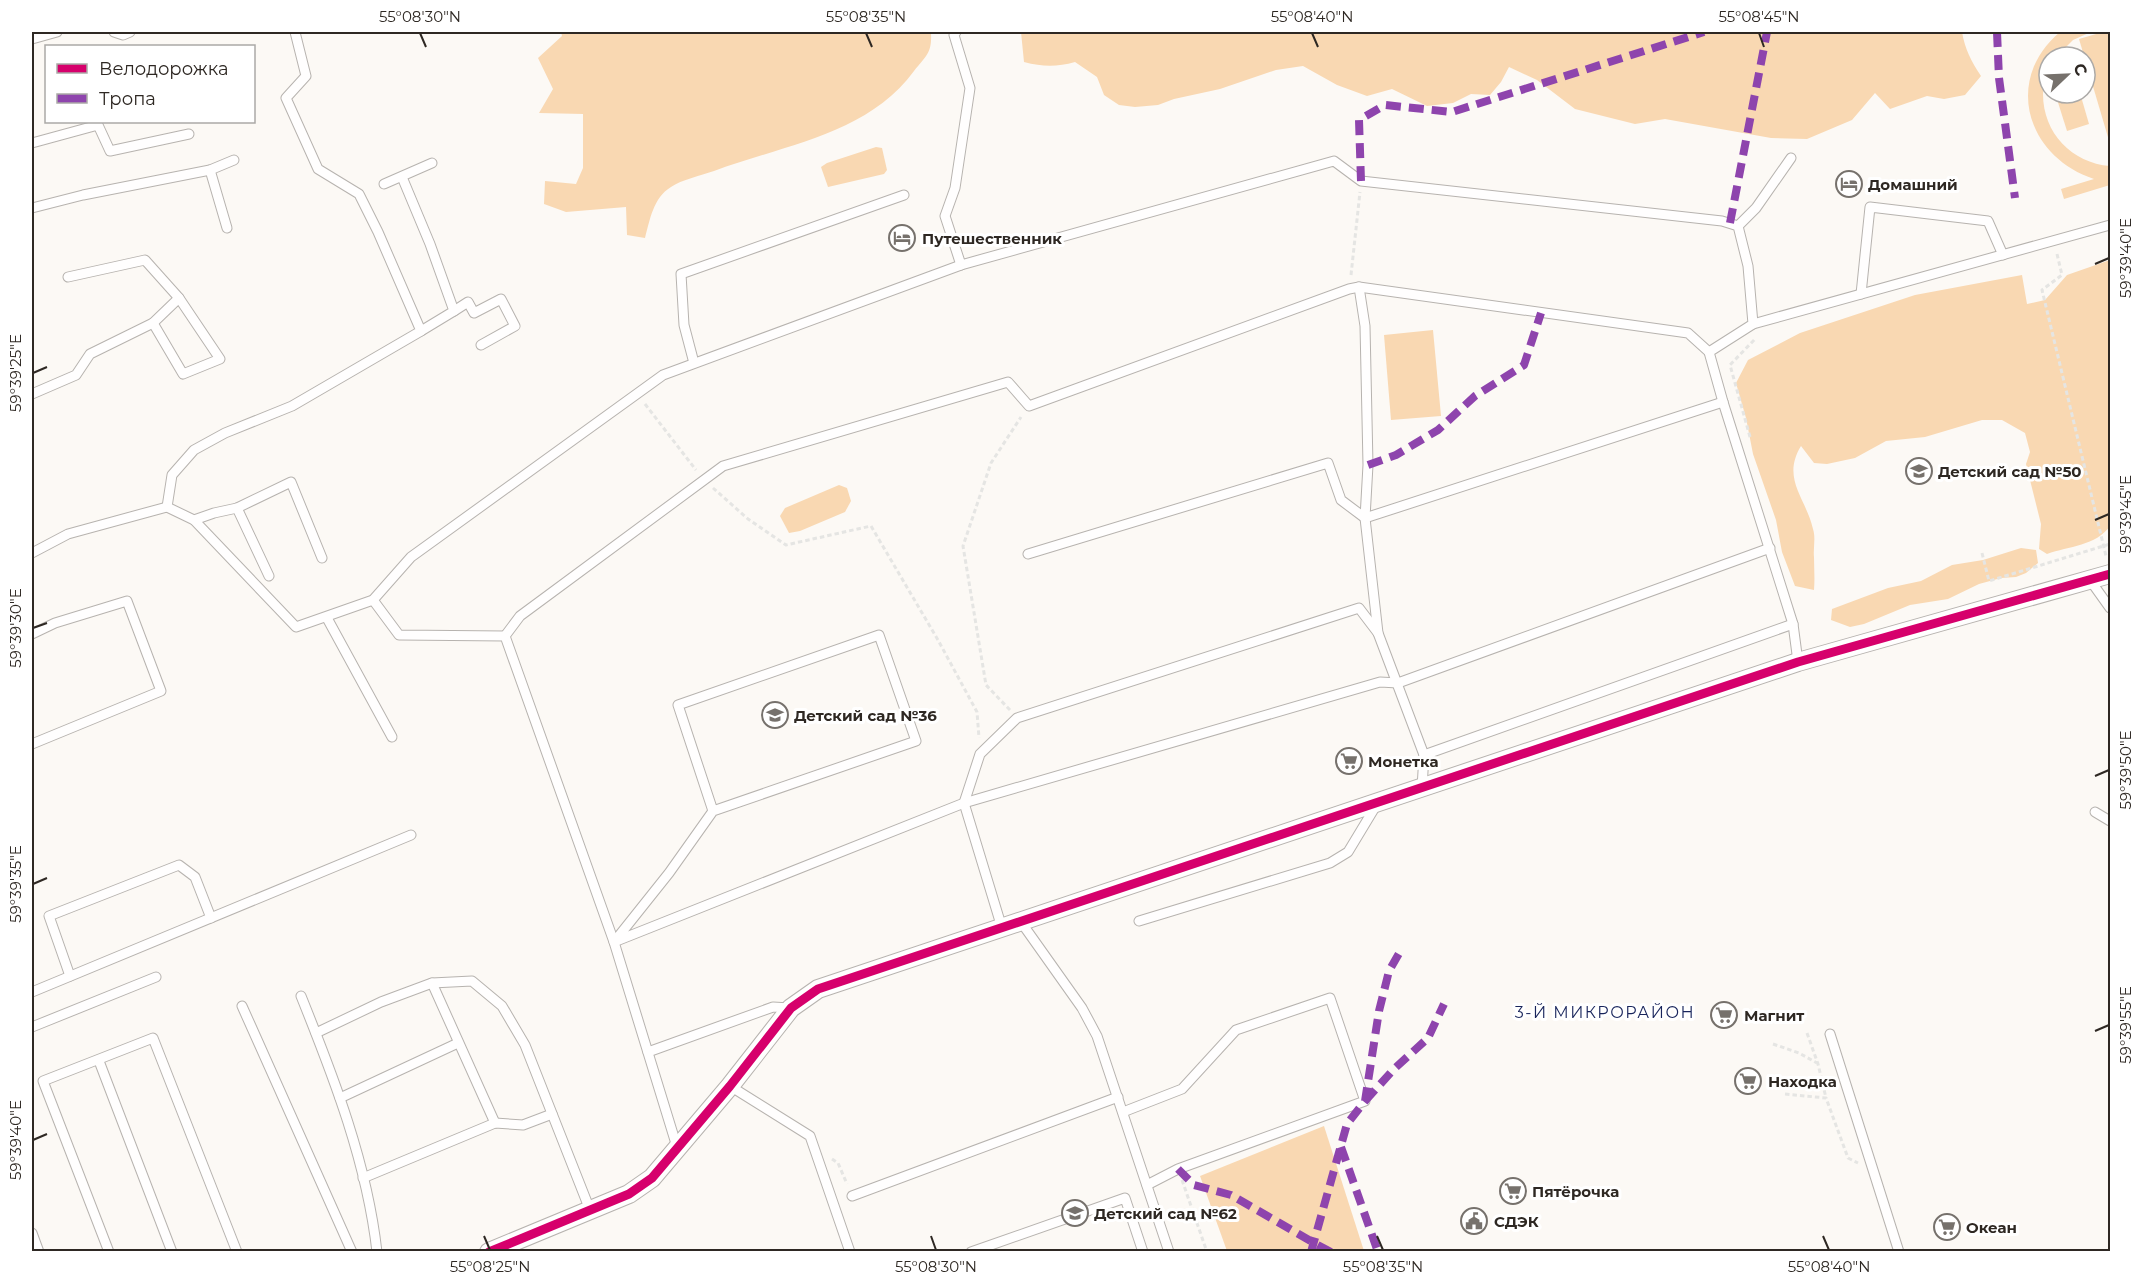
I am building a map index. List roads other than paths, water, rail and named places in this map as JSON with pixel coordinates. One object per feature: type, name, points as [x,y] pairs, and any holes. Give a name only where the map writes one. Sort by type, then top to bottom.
[{"type":"street","points":[[489,1251],[629,1194],[652,1178],[730,1086],[791,1008],[819,989],[1798,662],[2110,574]]},
{"type":"lane","points":[[32,39],[57,32]]},
{"type":"lane","points":[[114,32],[123,35],[130,32]]},
{"type":"lane","points":[[295,32],[306,76],[286,98],[318,169],[359,194],[421,331]]},
{"type":"lane","points":[[956,32],[954,35],[970,88],[955,188],[945,216],[961,265]]},
{"type":"lane","points":[[32,143],[98,125],[110,151],[189,134]]},
{"type":"lane","points":[[1737,226],[1756,208],[1791,159]]},
{"type":"lane","points":[[32,208],[83,195],[210,170],[234,160]]},
{"type":"lane","points":[[32,553],[68,534],[167,507],[194,520],[296,627],[327,618],[373,600],[411,557],[663,375],[961,265],[1334,161],[1361,182],[1722,221],[1737,226]]},
{"type":"lane","points":[[384,184],[432,164]]},
{"type":"lane","points":[[210,170],[226,228]]},
{"type":"lane","points":[[402,177],[454,310]]},
{"type":"lane","points":[[694,363],[684,325],[681,274],[712,261],[904,195]]},
{"type":"lane","points":[[1861,294],[1870,207],[1988,221],[2003,255]]},
{"type":"lane","points":[[1709,352],[1753,324],[2110,225]]},
{"type":"lane","points":[[1737,226],[1748,266],[1753,324]]},
{"type":"lane","points":[[68,277],[145,260],[178,298],[220,359],[183,374],[153,323]]},
{"type":"lane","points":[[1354,288],[1365,326],[1368,465],[1365,518],[1378,633],[1424,754],[1422,788]]},
{"type":"lane","points":[[505,636],[520,616],[723,466],[1008,382],[1029,406],[1354,288],[1688,333],[1709,352],[1793,624],[1798,662]]},
{"type":"lane","points":[[32,394],[76,375],[90,354],[153,323],[178,298]]},
{"type":"lane","points":[[167,507],[172,475],[194,450],[225,433],[291,406],[468,303],[474,313],[501,299],[515,326],[481,345]]},
{"type":"lane","points":[[1365,518],[1723,402]]},
{"type":"lane","points":[[1028,554],[1328,463],[1341,500],[1365,518]]},
{"type":"lane","points":[[194,520],[237,508],[291,482],[322,558]]},
{"type":"lane","points":[[237,508],[269,576]]},
{"type":"lane","points":[[614,942],[964,804],[1380,682],[1398,684],[1770,548]]},
{"type":"lane","points":[[2090,580],[2110,608]]},
{"type":"lane","points":[[373,600],[399,635],[505,636]]},
{"type":"lane","points":[[32,634],[55,623],[127,601],[161,692],[32,744]]},
{"type":"lane","points":[[1002,928],[964,804],[980,754],[1017,718],[1359,609],[1378,633]]},
{"type":"lane","points":[[327,618],[392,737]]},
{"type":"lane","points":[[1424,754],[1793,624]]},
{"type":"lane","points":[[614,942],[669,873],[713,811],[916,741],[879,635],[678,705],[713,811]]},
{"type":"lane","points":[[505,636],[614,942],[677,1147]]},
{"type":"lane","points":[[1139,921],[1330,863],[1348,852],[1378,802]]},
{"type":"lane","points":[[2095,812],[2110,821]]},
{"type":"lane","points":[[32,992],[411,835]]},
{"type":"lane","points":[[70,976],[49,916],[179,865],[195,877],[211,918]]},
{"type":"lane","points":[[1021,922],[1082,1008],[1097,1036],[1169,1251]]},
{"type":"lane","points":[[32,1027],[156,977]]},
{"type":"lane","points":[[316,1033],[381,1002],[432,983],[472,981],[502,1006],[525,1045],[590,1210]]},
{"type":"lane","points":[[432,983],[495,1123]]},
{"type":"lane","points":[[301,996],[340,1098],[363,1178],[377,1251]]},
{"type":"lane","points":[[1123,1113],[1182,1089],[1236,1030],[1330,998],[1365,1101],[1178,1169],[1147,1185]]},
{"type":"lane","points":[[242,1006],[352,1251]]},
{"type":"lane","points":[[648,1052],[773,1007],[791,1008]]},
{"type":"lane","points":[[1830,1034],[1899,1251]]},
{"type":"lane","points":[[109,1251],[43,1081],[153,1038],[237,1251]]},
{"type":"lane","points":[[340,1098],[458,1043]]},
{"type":"lane","points":[[99,1061],[172,1251]]},
{"type":"lane","points":[[730,1086],[810,1136],[850,1251]]},
{"type":"lane","points":[[852,1197],[1119,1097]]},
{"type":"lane","points":[[363,1178],[495,1123],[523,1125],[552,1114]]},
{"type":"lane","points":[[971,1251],[1125,1198],[1143,1251]]},
{"type":"lane","points":[[32,1233],[39,1251]]},
{"type":"place","name":"Домашний","points":[[1849,184]]},
{"type":"place","name":"Путешественник","points":[[902,238]]},
{"type":"place","name":"Детский сад №50","points":[[1919,471]]},
{"type":"place","name":"Детский сад №36","points":[[775,715]]},
{"type":"place","name":"Монетка","points":[[1349,761]]},
{"type":"place","name":"Магнит","points":[[1724,1015]]},
{"type":"place","name":"Находка","points":[[1748,1081]]},
{"type":"place","name":"Пятёрочка","points":[[1513,1191]]},
{"type":"place","name":"Детский сад №62","points":[[1075,1213]]},
{"type":"place","name":"СДЭК","points":[[1474,1221]]},
{"type":"place","name":"Океан","points":[[1947,1227]]},
{"type":"district","name":"3-Й МИКРОРАЙОН","points":[[1605,1012]]}]
